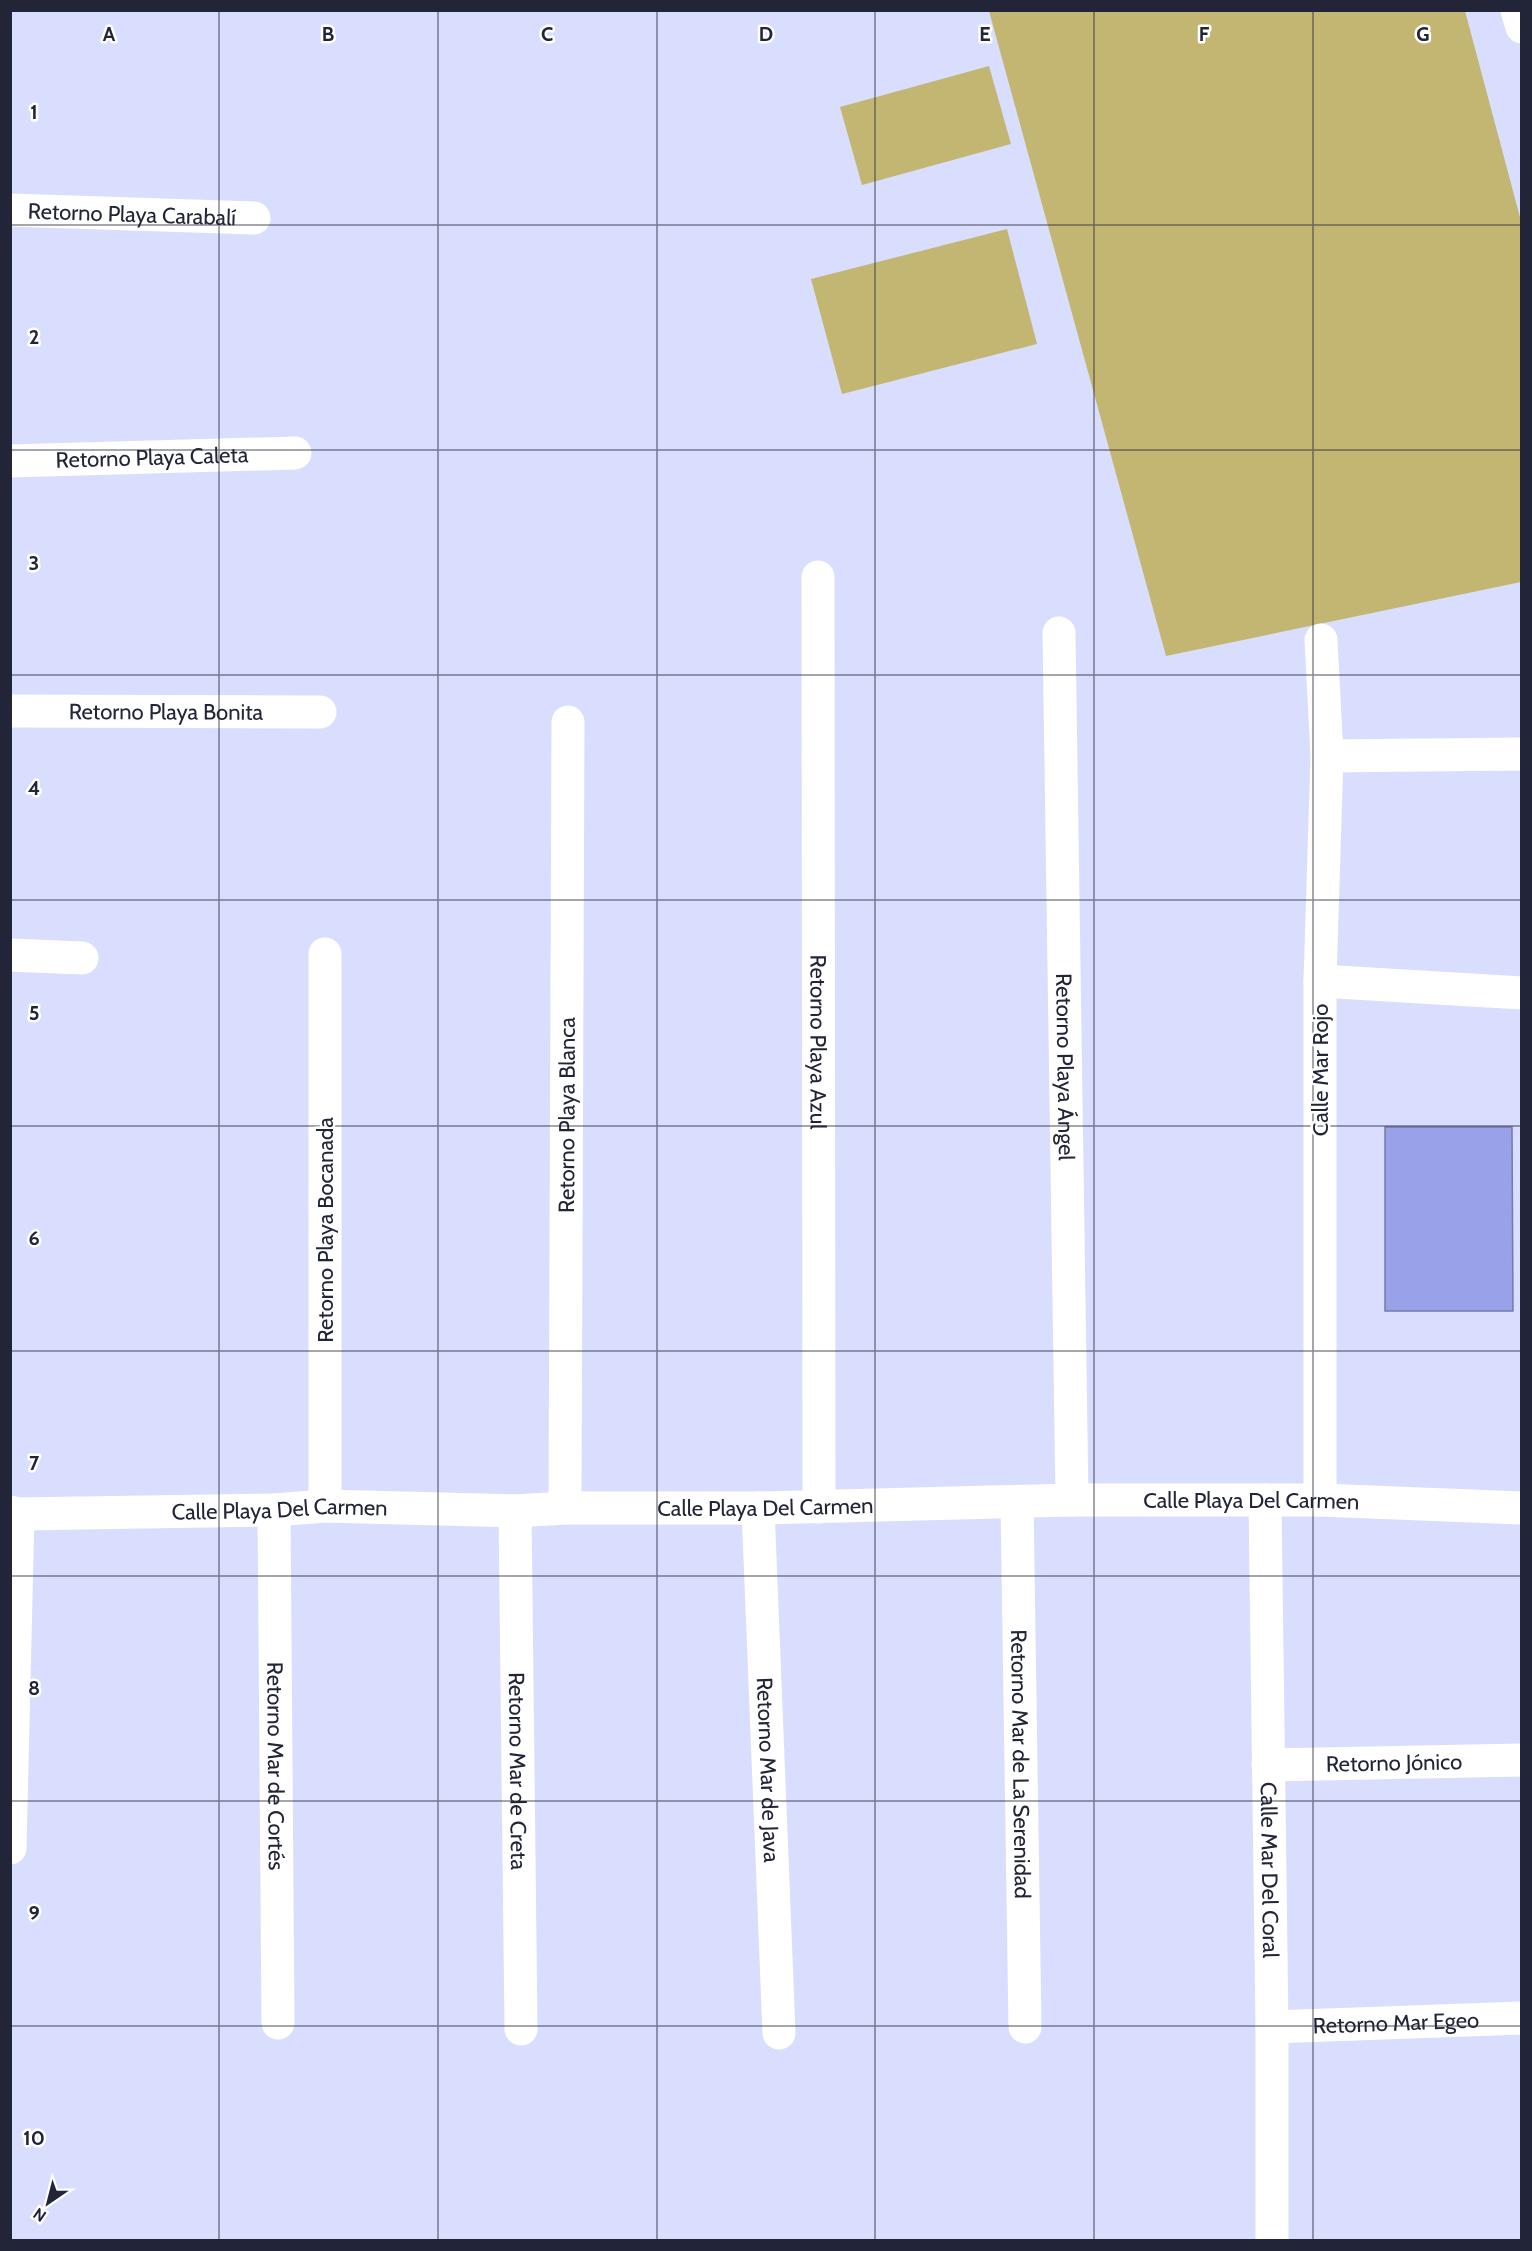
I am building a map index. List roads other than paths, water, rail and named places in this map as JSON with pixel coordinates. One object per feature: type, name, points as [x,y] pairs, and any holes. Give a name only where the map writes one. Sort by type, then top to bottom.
[{"type":"street","points":[[1517,10],[1521,27]]},
{"type":"street","name":"Retorno Playa Carabalí","points":[[10,210],[254,218]]},
{"type":"street","name":"Retorno Playa Caleta","points":[[10,461],[295,453]]},
{"type":"street","name":"Retorno Playa Azul","points":[[819,577],[819,1507]]},
{"type":"street","name":"Retorno Playa Ángel","points":[[1059,633],[1072,1500]]},
{"type":"street","name":"Calle Mar Rojo","points":[[1320,1500],[1320,981],[1327,756],[1321,640]]},
{"type":"street","name":"Retorno Playa Bonita","points":[[10,711],[320,712]]},
{"type":"street","name":"Retorno Playa Blanca","points":[[565,1508],[568,723]]},
{"type":"street","points":[[1327,756],[1521,754]]},
{"type":"street","name":"Retorno Playa Bocanada","points":[[325,954],[325,1506]]},
{"type":"street","points":[[10,955],[82,958]]},
{"type":"street","points":[[1320,981],[1521,993]]},
{"type":"street","name":"Calle Playa Del Carmen","points":[[14,1513],[274,1510],[325,1506],[515,1511],[565,1508],[758,1508],[1072,1500],[1320,1500],[1521,1508]]},
{"type":"street","name":"Calle Mar Del Coral","points":[[1265,1500],[1272,2027],[1272,2241]]},
{"type":"street","name":"Retorno Mar de La Serenidad","points":[[1017,1502],[1025,2027]]},
{"type":"street","name":"Retorno Mar de Java","points":[[758,1508],[779,2032]]},
{"type":"street","name":"Retorno Mar de Cortés","points":[[274,1510],[278,2023]]},
{"type":"street","name":"Retorno Mar de Creta","points":[[515,1511],[521,2029]]},
{"type":"street","points":[[10,1848],[14,1513]]},
{"type":"street","name":"Retorno Jónico","points":[[1268,1765],[1521,1760]]},
{"type":"street","name":"Retorno Mar Egeo","points":[[1272,2027],[1521,2018]]}]
